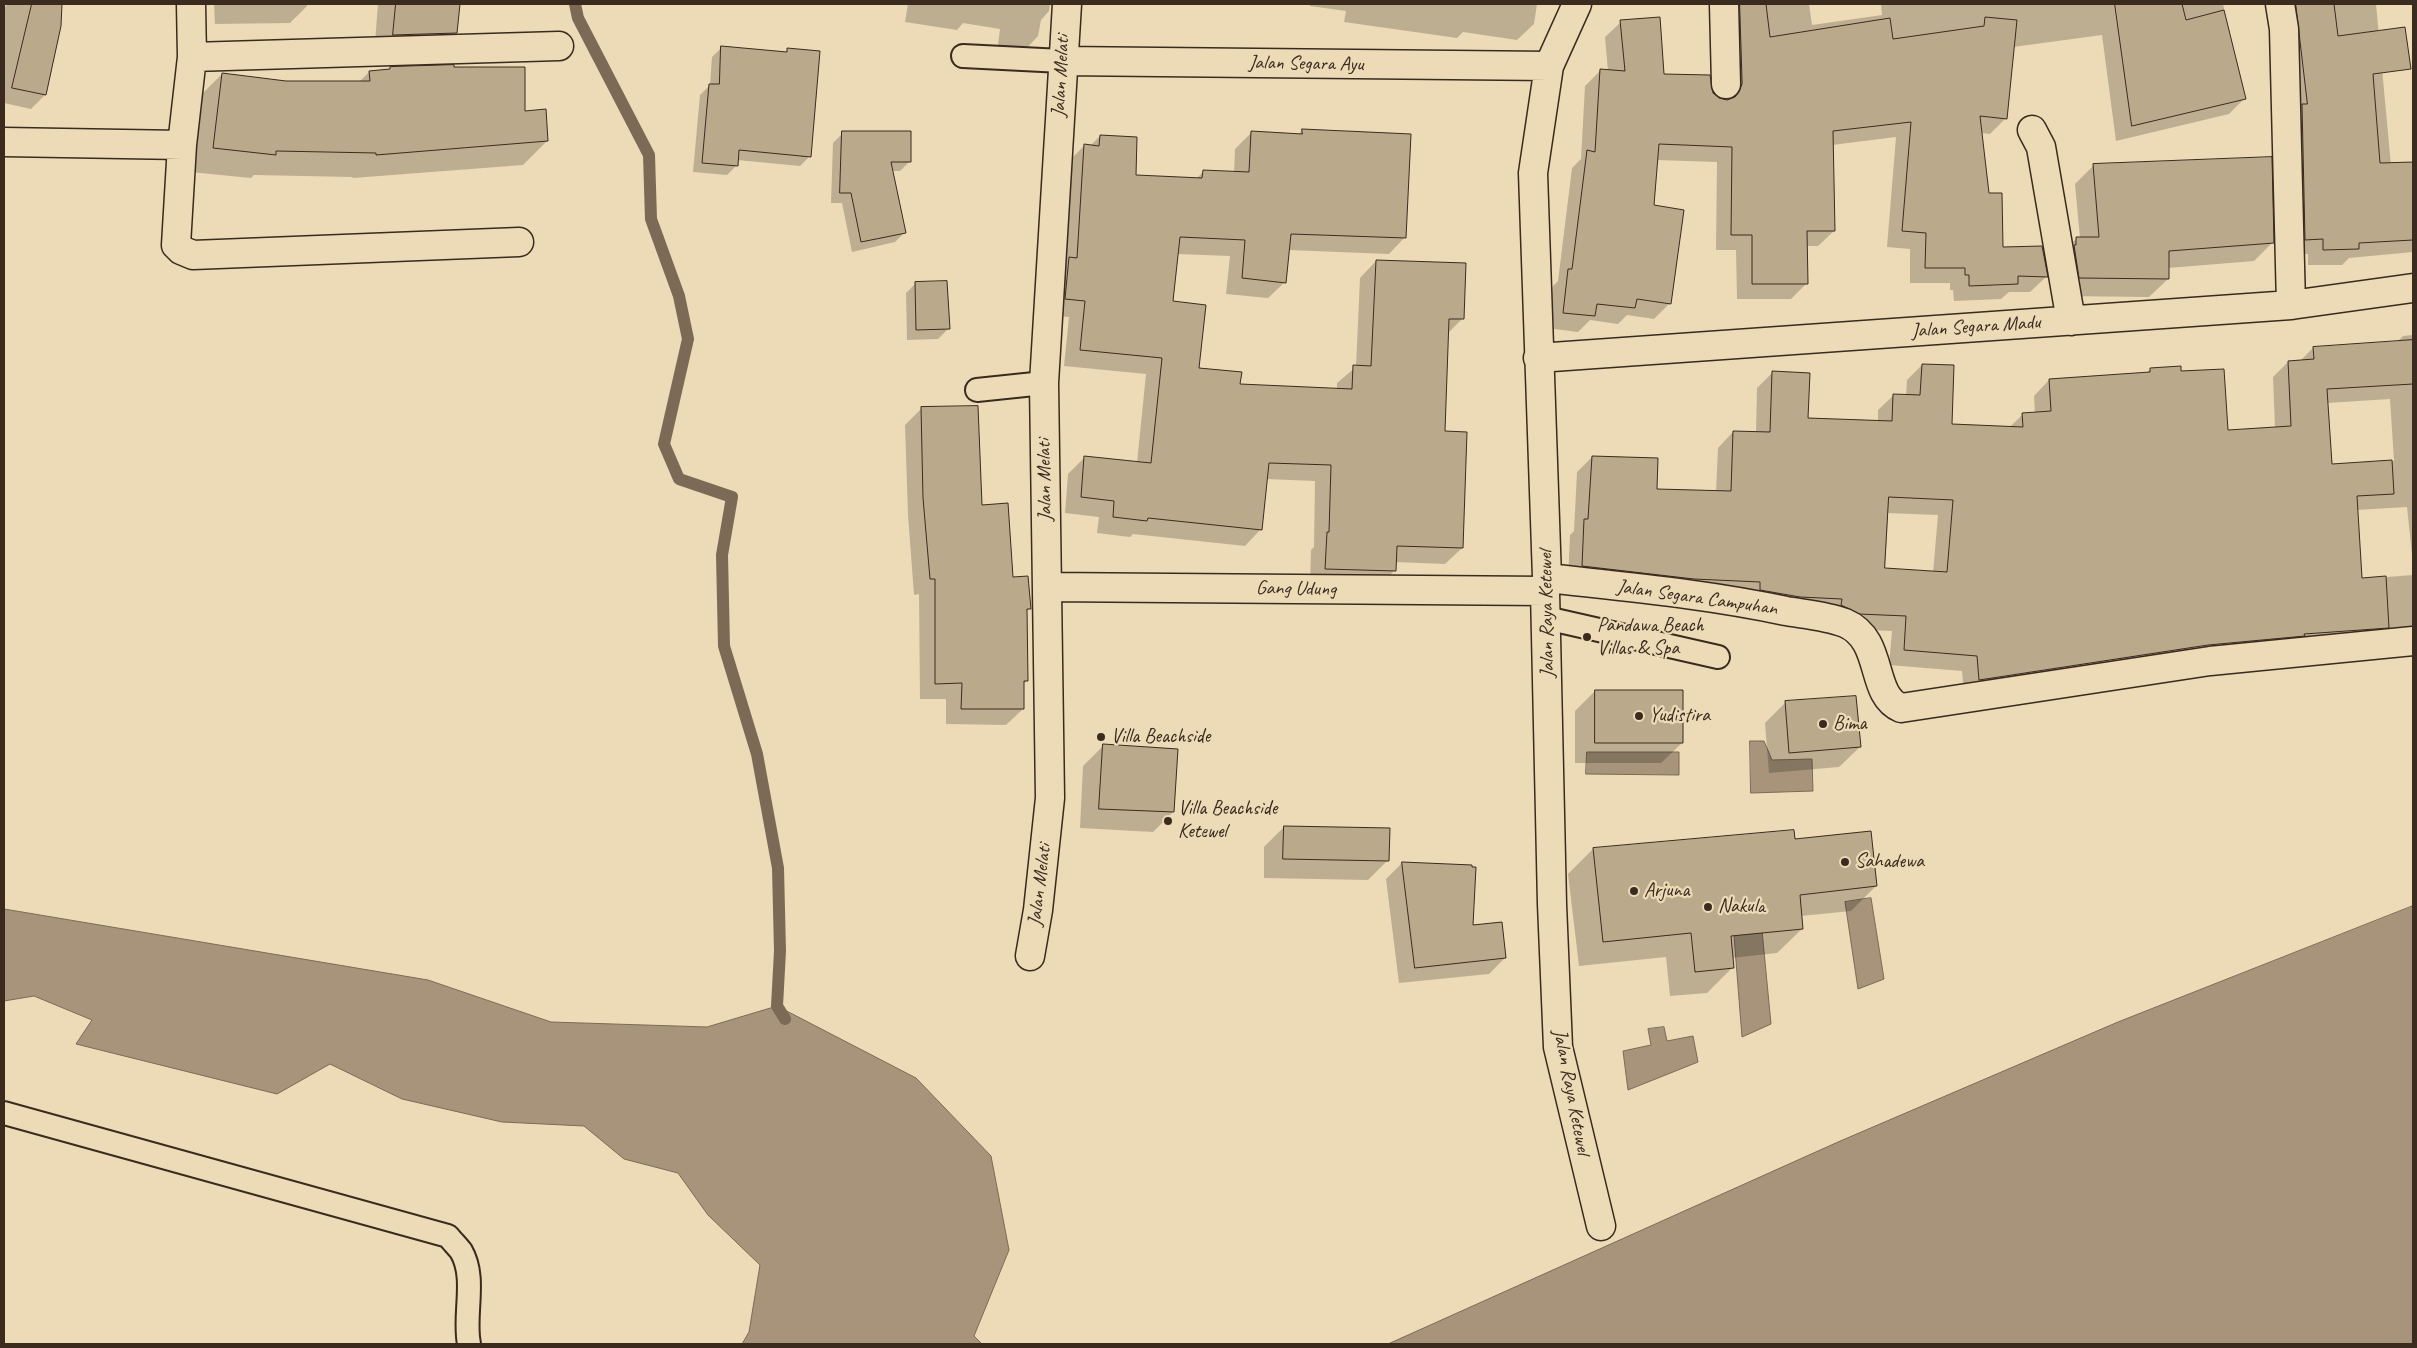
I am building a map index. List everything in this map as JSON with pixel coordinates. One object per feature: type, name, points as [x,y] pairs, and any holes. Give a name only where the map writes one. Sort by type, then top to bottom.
[{"type":"street","points":[[191,4],[192,57],[182,145],[176,245],[181,250],[193,255],[519,242]]},
{"type":"street","name":"Jalan Melati","points":[[1030,956],[1038,910],[1050,798],[1044,383],[1062,61],[1067,4]]},
{"type":"street","name":"Jalan Raya Ketewel","points":[[1577,4],[1549,66],[1533,173],[1546,584],[1552,904],[1558,1047],[1600,1226]]},
{"type":"street","points":[[1724,4],[1726,84]]},
{"type":"street","points":[[2280,4],[2284,29],[2291,305]]},
{"type":"street","points":[[192,57],[559,46]]},
{"type":"street","name":"Jalan Segara Ayu","points":[[1062,61],[1549,66]]},
{"type":"street","points":[[2032,130],[2041,147],[2070,320]]},
{"type":"street","points":[[4,142],[182,145]]},
{"type":"street","name":"Jalan Segara Madu","points":[[1538,358],[2291,305],[2413,288]]},
{"type":"street","name":"Gang Udung","points":[[1047,587],[1546,584]]},
{"type":"street","name":"Jalan Segara Campuhan","points":[[1546,584],[1723,598],[1845,623],[1864,635],[1891,704],[1901,708],[2210,661],[2413,641]]},
{"type":"lane","points":[[963,56],[1062,61]]},
{"type":"lane","points":[[977,390],[1044,383]]},
{"type":"lane","points":[[1546,618],[1718,657]]},
{"type":"lane","points":[[4,1113],[448,1236],[461,1252],[469,1281],[466,1332],[469,1344]]},
{"type":"shaded area","points":[[1750,741],[1764,741],[1772,760],[1812,759],[1813,791],[1751,793]]},
{"type":"shaded area","points":[[1587,752],[1679,752],[1679,775],[1586,774]]},
{"type":"shaded area","points":[[1871,898],[1884,979],[1858,989],[1845,902]]},
{"type":"shaded area","points":[[2413,906],[2413,1344],[1388,1344],[1838,1142],[2118,1022]]},
{"type":"shaded area","points":[[4,909],[428,980],[551,1022],[707,1027],[777,1006],[916,1078],[991,1156],[1009,1250],[974,1336],[982,1344],[742,1344],[749,1332],[760,1265],[708,1215],[678,1173],[624,1159],[584,1126],[502,1122],[402,1099],[330,1064],[277,1094],[76,1044],[92,1020],[34,996],[4,1001]]},
{"type":"shaded area","points":[[1761,920],[1771,1024],[1742,1037],[1733,923]]},
{"type":"shaded area","points":[[1664,1027],[1667,1041],[1693,1036],[1698,1062],[1628,1090],[1623,1051],[1651,1045],[1648,1029]]},
{"type":"building","points":[[32,4],[62,4],[61,26],[46,95],[12,88]]},
{"type":"building","points":[[396,4],[460,4],[457,33],[393,35]]},
{"type":"building","points":[[1740,4],[1766,4],[1770,37],[1890,18],[1893,39],[1984,26],[1985,17],[2017,20],[2007,119],[1980,116],[1989,193],[2002,193],[2003,247],[2042,246],[2048,277],[2018,276],[2018,284],[1969,286],[1969,275],[1965,275],[1965,268],[1925,268],[1926,233],[1902,231],[1911,122],[1833,131],[1835,231],[1807,231],[1808,284],[1752,284],[1752,235],[1731,235],[1732,147],[1659,144],[1654,205],[1684,210],[1671,304],[1637,299],[1635,308],[1597,304],[1595,316],[1563,313],[1568,269],[1572,269],[1587,150],[1595,152],[1600,69],[1625,71],[1620,20],[1660,17],[1664,74],[1710,75],[1713,93],[1719,98],[1727,100],[1735,97],[1742,84]]},
{"type":"building","points":[[2115,4],[2182,4],[2186,20],[2224,10],[2246,99],[2132,126]]},
{"type":"building","points":[[2296,4],[2334,4],[2338,36],[2405,27],[2411,69],[2373,74],[2380,163],[2413,162],[2413,240],[2359,243],[2359,249],[2323,250],[2323,239],[2305,240],[2302,104],[2307,104]]},
{"type":"building","points":[[721,46],[787,52],[787,48],[820,51],[811,157],[739,150],[738,166],[702,163],[709,84],[719,84]]},
{"type":"building","points":[[454,65],[454,67],[525,67],[525,111],[546,109],[548,141],[376,155],[376,153],[276,151],[276,155],[213,148],[222,73],[286,81],[370,81],[369,71],[390,69],[390,67]]},
{"type":"building","points":[[1302,129],[1411,134],[1406,238],[1291,234],[1286,283],[1242,278],[1245,240],[1180,237],[1173,301],[1206,305],[1199,368],[1242,372],[1240,384],[1352,389],[1353,365],[1371,366],[1376,260],[1466,263],[1464,319],[1449,319],[1445,431],[1467,432],[1463,548],[1397,546],[1396,571],[1325,569],[1327,532],[1329,532],[1331,465],[1269,463],[1262,530],[1148,518],[1147,521],[1113,517],[1114,501],[1081,497],[1084,456],[1151,463],[1162,358],[1080,350],[1085,301],[1065,299],[1069,257],[1077,258],[1084,144],[1099,146],[1100,135],[1137,137],[1136,175],[1202,178],[1203,170],[1249,172],[1251,131],[1302,134]]},
{"type":"building","points":[[842,131],[911,131],[911,162],[891,162],[906,233],[861,242],[851,193],[840,193]]},
{"type":"building","points":[[2272,157],[2274,243],[2169,251],[2169,279],[2079,278],[2074,245],[2076,245],[2076,237],[2099,237],[2093,164]]},
{"type":"building","points":[[947,281],[950,329],[916,330],[915,282]]},
{"type":"building","points":[[2413,340],[2413,384],[2327,389],[2332,464],[2392,460],[2394,494],[2357,496],[2362,578],[2386,576],[2389,628],[2304,634],[2305,636],[2208,645],[1979,680],[1977,656],[1904,650],[1906,616],[1859,614],[1841,605],[1842,599],[1800,597],[1760,590],[1760,582],[1694,579],[1582,566],[1584,519],[1588,519],[1592,456],[1658,458],[1657,489],[1731,491],[1733,431],[1770,432],[1772,371],[1810,373],[1808,418],[1892,421],[1893,394],[1920,395],[1922,364],[1954,365],[1952,424],[2023,427],[2022,413],[2051,411],[2049,379],[2150,372],[2150,368],[2181,366],[2181,371],[2224,369],[2228,430],[2291,426],[2288,361],[2314,359],[2313,347]],"holes":[[[1889,497],[1953,500],[1947,572],[1885,568]]]},
{"type":"building","points":[[978,406],[982,505],[1008,503],[1013,577],[1028,576],[1031,609],[1027,609],[1028,681],[1024,681],[1024,709],[961,709],[962,683],[935,684],[935,579],[930,579],[923,498],[921,407]]},
{"type":"building","name":"Yudistira","points":[[1595,690],[1683,690],[1683,743],[1595,743]]},
{"type":"building","name":"Bima","points":[[1856,696],[1861,747],[1789,753],[1785,701]]},
{"type":"building","points":[[1103,744],[1178,749],[1174,812],[1099,809]]},
{"type":"building","points":[[1284,826],[1390,828],[1389,861],[1283,859]]},
{"type":"building","points":[[1794,830],[1795,839],[1871,831],[1877,886],[1800,895],[1803,929],[1731,936],[1734,968],[1695,972],[1691,933],[1603,942],[1593,848]]},
{"type":"building","points":[[1402,862],[1472,865],[1472,867],[1476,867],[1473,925],[1502,922],[1506,958],[1415,968]]},
{"type":"waterway","points":[[575,4],[578,18],[649,155],[651,219],[679,296],[688,339],[664,444],[679,479],[732,497],[722,555],[724,646],[757,754],[778,868],[780,951],[777,1006],[785,1019]]},
{"type":"place","name":"Pandawa Beach Villas & Spa","points":[[1587,637]]},
{"type":"place","name":"Yudistira","points":[[1639,716]]},
{"type":"place","name":"Bima","points":[[1823,724]]},
{"type":"place","name":"Villa Beachside","points":[[1101,737]]},
{"type":"place","name":"Villa Beachside Ketewel","points":[[1168,821]]},
{"type":"place","name":"Sahadewa","points":[[1845,862]]},
{"type":"place","name":"Arjuna","points":[[1634,891]]},
{"type":"place","name":"Nakula","points":[[1708,907]]}]
